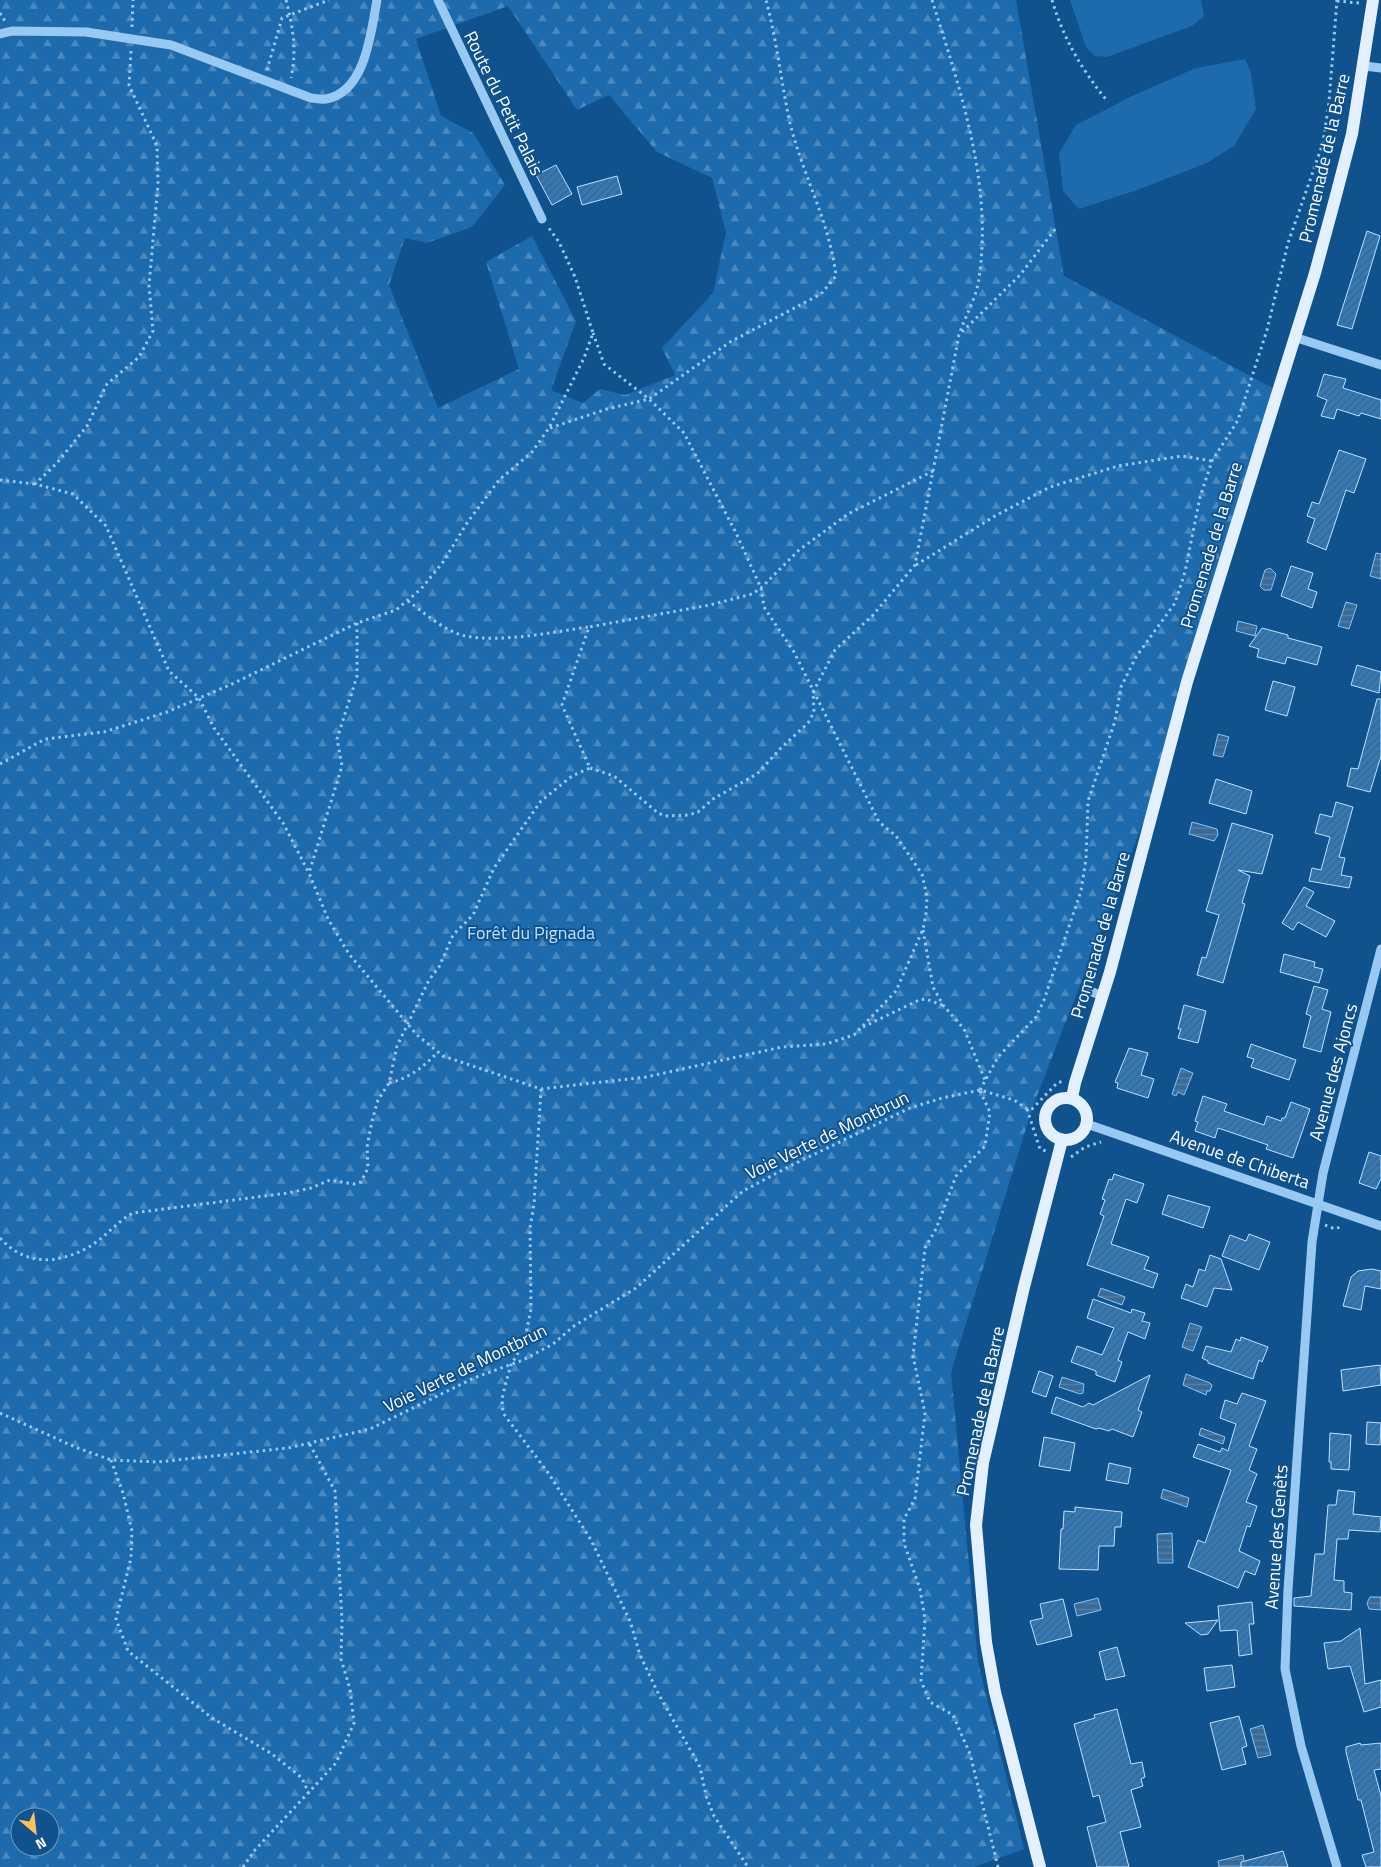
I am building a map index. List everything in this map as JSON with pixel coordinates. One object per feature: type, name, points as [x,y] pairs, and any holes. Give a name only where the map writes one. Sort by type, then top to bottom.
[{"type":"main road","name":"Promenade de la Barre","points":[[1072,1098],[1096,993],[1187,682],[1315,273],[1352,134],[1373,2]]},
{"type":"main road","points":[[1072,1098],[1085,1108],[1087,1124],[1085,1130],[1075,1139],[1062,1140],[1048,1132],[1044,1116],[1049,1107],[1057,1100],[1072,1098]]},
{"type":"main road","name":"Promenade de la Barre","points":[[1040,1867],[995,1692],[986,1642],[976,1524],[983,1463],[1024,1286],[1062,1140]]},
{"type":"street","points":[[0,34],[12,31],[86,32],[170,45],[310,98],[327,99],[349,87],[362,66],[368,47],[377,0]]},
{"type":"street","name":"Route du Petit Palais","points":[[438,0],[542,219]]},
{"type":"street","points":[[1364,66],[1381,68]]},
{"type":"street","points":[[1294,337],[1381,365]]},
{"type":"street","name":"Avenue des Ajoncs","points":[[1318,1203],[1323,1174],[1381,949]]},
{"type":"street","name":"Avenue de Chiberta","points":[[1087,1124],[1381,1226]]},
{"type":"street","name":"Avenue des Genêts","points":[[1318,1203],[1312,1242],[1285,1669],[1301,1746],[1337,1867]]},
{"type":"path","points":[[35,484],[57,463],[87,426],[107,384],[139,357],[153,331],[149,285],[158,184],[157,146],[129,85],[133,0]]},
{"type":"path","points":[[286,0],[295,38],[295,61],[288,89]]},
{"type":"path","points":[[265,80],[282,18],[329,0]]},
{"type":"path","points":[[549,428],[606,409],[649,399],[730,342],[821,294],[836,276],[833,250],[791,124],[777,40],[766,0]]},
{"type":"path","points":[[915,565],[959,335],[979,280],[982,212],[967,112],[932,0]]},
{"type":"path","points":[[1052,0],[1058,20],[1084,72],[1108,102]]},
{"type":"path","points":[[998,1867],[970,1754],[953,1715],[930,1702],[921,1681],[925,1619],[920,1589],[904,1543],[904,1519],[915,1499],[926,1413],[913,1356],[925,1248],[936,1229],[956,1176],[984,1146],[990,1112],[980,1090],[998,1056],[1036,1017],[1044,1000],[1081,891],[1086,859],[1088,801],[1114,721],[1121,687],[1136,657],[1175,603],[1185,572],[1200,497],[1212,461],[1238,420],[1267,330],[1288,243],[1323,143],[1337,1],[1373,2]]},
{"type":"path","points":[[542,219],[559,242],[575,277],[592,333],[604,364],[649,399],[684,433],[736,533],[760,588],[764,607],[794,652],[879,822],[896,836],[922,874],[927,897],[923,929],[896,991],[861,1029]]},
{"type":"path","points":[[959,335],[1020,276],[1056,228]]},
{"type":"path","points":[[0,764],[45,738],[104,732],[167,712],[357,623],[396,610],[421,589],[443,562],[467,523],[499,480],[532,452],[549,428],[584,358],[592,333]]},
{"type":"path","points":[[0,1238],[12,1251],[21,1256],[32,1259],[50,1259],[87,1249],[133,1213],[288,1193],[311,1188],[330,1180],[354,1184],[361,1182],[368,1168],[367,1147],[372,1120],[378,1100],[389,1083],[397,1046],[406,1023],[429,980],[439,967],[453,935],[473,915],[494,868],[541,801],[572,776],[590,768],[614,776],[658,813],[665,816],[689,815],[698,812],[713,799],[757,774],[808,723],[814,712],[813,692],[835,650],[873,616],[915,565],[995,516],[1050,487],[1127,464],[1182,456],[1212,461]]},
{"type":"path","points":[[408,600],[434,620],[465,636],[516,638],[710,605],[752,594],[799,550],[848,514],[933,471]]},
{"type":"path","points":[[0,480],[35,484],[73,494],[106,526],[169,671],[198,698],[214,728],[283,823],[309,873],[328,919],[348,954],[406,1023],[424,1042],[438,1052],[541,1089],[646,1077],[782,1047],[826,1044],[845,1039],[918,1000],[926,999],[943,1005]]},
{"type":"path","points":[[309,873],[342,766],[337,739],[357,676],[357,623]]},
{"type":"path","points":[[589,627],[562,705],[590,768]]},
{"type":"path","points":[[923,929],[933,987],[943,1005],[964,1029],[985,1080]]},
{"type":"path","points":[[389,1083],[420,1070],[438,1052]]},
{"type":"path","points":[[1040,1149],[1027,1109],[1032,1109],[1058,1082],[1075,1083]]},
{"type":"path","points":[[541,1089],[534,1204],[530,1228],[531,1309],[524,1343],[511,1364],[502,1399],[503,1413],[549,1474],[591,1540],[630,1621],[640,1655],[659,1695],[700,1767],[706,1796],[714,1816],[748,1867]]},
{"type":"path","name":"Voie Verte de Montbrun","points":[[0,1413],[75,1448],[111,1460],[158,1462],[288,1448],[370,1429],[474,1378],[511,1364],[552,1344],[574,1326],[636,1288],[743,1191],[790,1166],[910,1108],[942,1098],[980,1090],[1014,1100],[1027,1109]]},
{"type":"path","points":[[243,1867],[254,1851],[336,1763],[354,1723],[350,1689],[341,1659],[342,1621],[335,1491],[309,1443]]},
{"type":"path","points":[[111,1460],[132,1531],[131,1558],[116,1618],[128,1651],[212,1718],[272,1754],[302,1778],[309,1794]]},
{"type":"green space","name":"Forêt du Pignada","points":[[0,0],[1016,0],[1064,276],[1273,388],[1174,743],[1032,1109],[951,1372],[978,1662],[1024,1849],[974,1867],[0,1867]],"holes":[[[508,6],[577,110],[609,95],[657,152],[712,178],[726,232],[713,293],[662,348],[675,375],[625,395],[600,389],[583,403],[551,390],[576,321],[532,236],[486,262],[519,369],[438,408],[389,285],[405,238],[427,243],[472,227],[505,185],[473,133],[441,116],[416,39]]]},
{"type":"green space","points":[[1070,0],[1201,0],[1204,16],[1192,26],[1107,57],[1095,56],[1086,47]]},
{"type":"green space","points":[[1245,59],[1251,73],[1256,109],[1234,146],[1207,163],[1137,190],[1079,209],[1063,191],[1059,153],[1076,125],[1134,95],[1196,68]]},
{"type":"shaded area","points":[[1376,553],[1381,554],[1381,579],[1370,576]]},
{"type":"shaded area","points":[[1270,568],[1276,574],[1271,590],[1264,590],[1260,586],[1265,570]]},
{"type":"shaded area","points":[[1346,602],[1357,605],[1349,629],[1338,626]]},
{"type":"shaded area","points":[[1238,621],[1257,626],[1255,636],[1236,631]]},
{"type":"shaded area","points":[[1218,734],[1229,737],[1223,757],[1213,755]]},
{"type":"shaded area","points":[[1192,822],[1217,829],[1218,835],[1214,841],[1189,834]]},
{"type":"shaded area","points":[[1181,1068],[1193,1073],[1184,1095],[1178,1092],[1176,1096],[1172,1094]]},
{"type":"shaded area","points":[[1101,1288],[1125,1297],[1122,1305],[1098,1296]]},
{"type":"shaded area","points":[[1190,1323],[1202,1327],[1193,1351],[1182,1347]]},
{"type":"shaded area","points":[[1186,1374],[1210,1383],[1212,1385],[1210,1391],[1207,1391],[1206,1395],[1183,1385]]},
{"type":"shaded area","points":[[1062,1377],[1084,1384],[1083,1393],[1080,1394],[1059,1387]]},
{"type":"shaded area","points":[[1201,1428],[1225,1437],[1223,1444],[1199,1435]]},
{"type":"shaded area","points":[[1163,1489],[1189,1498],[1187,1507],[1161,1498]]},
{"type":"shaded area","points":[[1172,1533],[1173,1563],[1158,1563],[1157,1534]]},
{"type":"shaded area","points":[[1370,1597],[1381,1597],[1381,1610],[1369,1609],[1367,1603]]},
{"type":"shaded area","points":[[1098,1598],[1101,1610],[1077,1616],[1074,1604]]},
{"type":"shaded area","points":[[1263,1725],[1271,1755],[1258,1758],[1250,1729]]},
{"type":"shaded area","points":[[1243,1855],[1245,1867],[1219,1867],[1218,1861]]},
{"type":"building","points":[[556,165],[572,194],[552,205],[536,175]]},
{"type":"building","points":[[617,176],[622,194],[582,205],[577,187]]},
{"type":"building","points":[[1367,231],[1380,236],[1352,329],[1337,325]]},
{"type":"building","points":[[1324,374],[1346,379],[1343,388],[1381,400],[1381,419],[1361,413],[1359,416],[1337,409],[1334,419],[1321,416],[1327,400],[1317,396]]},
{"type":"building","points":[[1339,450],[1366,459],[1354,493],[1346,490],[1326,550],[1307,542],[1315,519],[1307,516],[1312,502],[1319,504]]},
{"type":"building","points":[[1291,566],[1313,573],[1308,589],[1317,592],[1312,608],[1281,596]]},
{"type":"building","points":[[1262,628],[1288,635],[1288,638],[1322,647],[1317,665],[1287,657],[1285,664],[1257,657],[1259,649],[1249,646]]},
{"type":"building","points":[[1357,665],[1381,672],[1379,693],[1351,685]]},
{"type":"building","points":[[1273,681],[1295,687],[1287,716],[1265,710]]},
{"type":"building","points":[[1377,699],[1381,699],[1381,756],[1370,792],[1347,786],[1351,768],[1358,769]]},
{"type":"building","points":[[1216,779],[1252,791],[1246,814],[1209,803]]},
{"type":"building","points":[[1336,802],[1353,807],[1339,857],[1345,858],[1341,875],[1352,877],[1349,888],[1309,881],[1312,868],[1321,870],[1330,837],[1315,833],[1320,814],[1332,817]]},
{"type":"building","points":[[1232,823],[1273,835],[1262,874],[1238,870],[1250,876],[1242,903],[1245,904],[1223,983],[1197,975],[1202,957],[1206,958],[1219,915],[1206,911]]},
{"type":"building","points":[[1304,887],[1314,892],[1306,906],[1335,921],[1326,937],[1298,922],[1293,930],[1282,923]]},
{"type":"building","points":[[1284,954],[1315,962],[1314,967],[1323,969],[1319,983],[1280,972]]},
{"type":"building","points":[[1314,986],[1328,990],[1322,1009],[1331,1012],[1321,1052],[1303,1047],[1311,1016],[1306,1014]]},
{"type":"building","points":[[1184,1005],[1206,1011],[1198,1043],[1178,1038],[1181,1029],[1178,1029]]},
{"type":"building","points":[[1251,1044],[1296,1060],[1289,1080],[1251,1067],[1254,1059],[1247,1057]]},
{"type":"building","points":[[1129,1048],[1148,1053],[1141,1075],[1154,1079],[1148,1098],[1117,1088],[1118,1083],[1115,1082]]},
{"type":"building","points":[[1203,1096],[1227,1104],[1224,1111],[1264,1125],[1267,1116],[1281,1121],[1282,1118],[1285,1118],[1291,1102],[1310,1109],[1293,1158],[1266,1149],[1268,1145],[1218,1128],[1215,1138],[1195,1131],[1198,1122],[1195,1121]]},
{"type":"building","points":[[1369,1152],[1381,1156],[1381,1179],[1376,1189],[1359,1183]]},
{"type":"building","points":[[1114,1174],[1144,1184],[1137,1203],[1126,1199],[1111,1244],[1149,1257],[1144,1269],[1158,1274],[1153,1288],[1087,1265],[1104,1216],[1100,1214],[1105,1200],[1102,1199],[1109,1179],[1112,1180]]},
{"type":"building","points":[[1168,1195],[1210,1207],[1203,1228],[1162,1214]]},
{"type":"building","points":[[1249,1234],[1270,1242],[1259,1270],[1222,1256],[1230,1235],[1246,1241]]},
{"type":"building","points":[[1210,1255],[1221,1259],[1232,1290],[1214,1288],[1207,1307],[1181,1298],[1186,1284],[1193,1287],[1199,1269],[1205,1271]]},
{"type":"building","points":[[1372,1269],[1381,1271],[1381,1289],[1365,1286],[1361,1310],[1343,1306],[1351,1277],[1358,1271]]},
{"type":"building","points":[[1093,1299],[1131,1313],[1132,1309],[1145,1313],[1142,1321],[1150,1323],[1145,1339],[1128,1332],[1118,1360],[1122,1362],[1115,1382],[1096,1375],[1096,1371],[1071,1362],[1077,1346],[1102,1355],[1114,1328],[1087,1318]]},
{"type":"building","points":[[1241,1337],[1268,1347],[1262,1362],[1259,1360],[1253,1379],[1208,1363],[1208,1361],[1202,1358],[1206,1346],[1231,1352],[1236,1339],[1240,1341]]},
{"type":"building","points":[[1380,1365],[1381,1385],[1343,1391],[1341,1370]]},
{"type":"building","points":[[1039,1371],[1053,1376],[1046,1397],[1032,1392]]},
{"type":"building","points":[[1150,1375],[1138,1410],[1142,1412],[1133,1437],[1112,1429],[1109,1431],[1096,1429],[1051,1413],[1056,1397],[1083,1407],[1089,1403],[1093,1405]]},
{"type":"building","points":[[1242,1393],[1266,1401],[1249,1446],[1257,1449],[1249,1470],[1257,1474],[1246,1502],[1257,1506],[1250,1527],[1247,1526],[1239,1551],[1260,1561],[1255,1575],[1245,1571],[1238,1588],[1188,1567],[1198,1540],[1205,1543],[1231,1470],[1193,1457],[1198,1444],[1220,1452],[1222,1448],[1228,1451],[1236,1424],[1220,1418],[1225,1400],[1237,1404]]},
{"type":"building","points":[[1367,1422],[1381,1423],[1380,1445],[1366,1444]]},
{"type":"building","points":[[1330,1433],[1351,1435],[1349,1470],[1331,1469],[1331,1462],[1329,1462]]},
{"type":"building","points":[[1044,1437],[1075,1443],[1070,1471],[1039,1466]]},
{"type":"building","points":[[1109,1463],[1131,1468],[1128,1484],[1106,1480]]},
{"type":"building","points":[[1338,1490],[1355,1492],[1353,1514],[1381,1517],[1380,1532],[1349,1530],[1348,1539],[1337,1539],[1334,1580],[1344,1581],[1344,1592],[1352,1593],[1351,1610],[1294,1606],[1294,1598],[1311,1596],[1315,1554],[1324,1554],[1328,1505],[1336,1505]]},
{"type":"building","points":[[1075,1507],[1122,1512],[1121,1527],[1115,1527],[1114,1546],[1099,1546],[1098,1570],[1059,1569],[1064,1511],[1075,1512]]},
{"type":"building","points":[[1063,1599],[1072,1636],[1037,1645],[1030,1621],[1043,1618],[1040,1604]]},
{"type":"building","points":[[1252,1602],[1254,1624],[1249,1624],[1252,1654],[1239,1656],[1237,1630],[1220,1631],[1218,1606]]},
{"type":"building","points":[[1218,1620],[1208,1634],[1201,1635],[1185,1623]]},
{"type":"building","points":[[1360,1628],[1365,1684],[1381,1680],[1381,1707],[1364,1712],[1350,1666],[1328,1669],[1324,1643],[1341,1641]]},
{"type":"building","points":[[1117,1647],[1125,1676],[1106,1680],[1099,1652]]},
{"type":"building","points":[[1232,1665],[1235,1687],[1207,1691],[1204,1668]]},
{"type":"building","points":[[1117,1709],[1131,1764],[1142,1762],[1145,1777],[1141,1779],[1143,1786],[1131,1790],[1141,1827],[1120,1832],[1129,1867],[1097,1867],[1087,1827],[1106,1822],[1099,1795],[1093,1797],[1074,1724],[1095,1718],[1094,1715]]},
{"type":"building","points":[[1239,1716],[1247,1746],[1242,1748],[1246,1764],[1222,1770],[1210,1723]]},
{"type":"building","points":[[1360,1743],[1361,1745],[1381,1743],[1381,1769],[1374,1770],[1381,1796],[1381,1867],[1366,1867],[1362,1855],[1374,1852],[1361,1800],[1358,1800],[1346,1752],[1346,1747]]},
{"type":"building","points":[[1283,1851],[1288,1867],[1241,1867],[1241,1862]]}]
